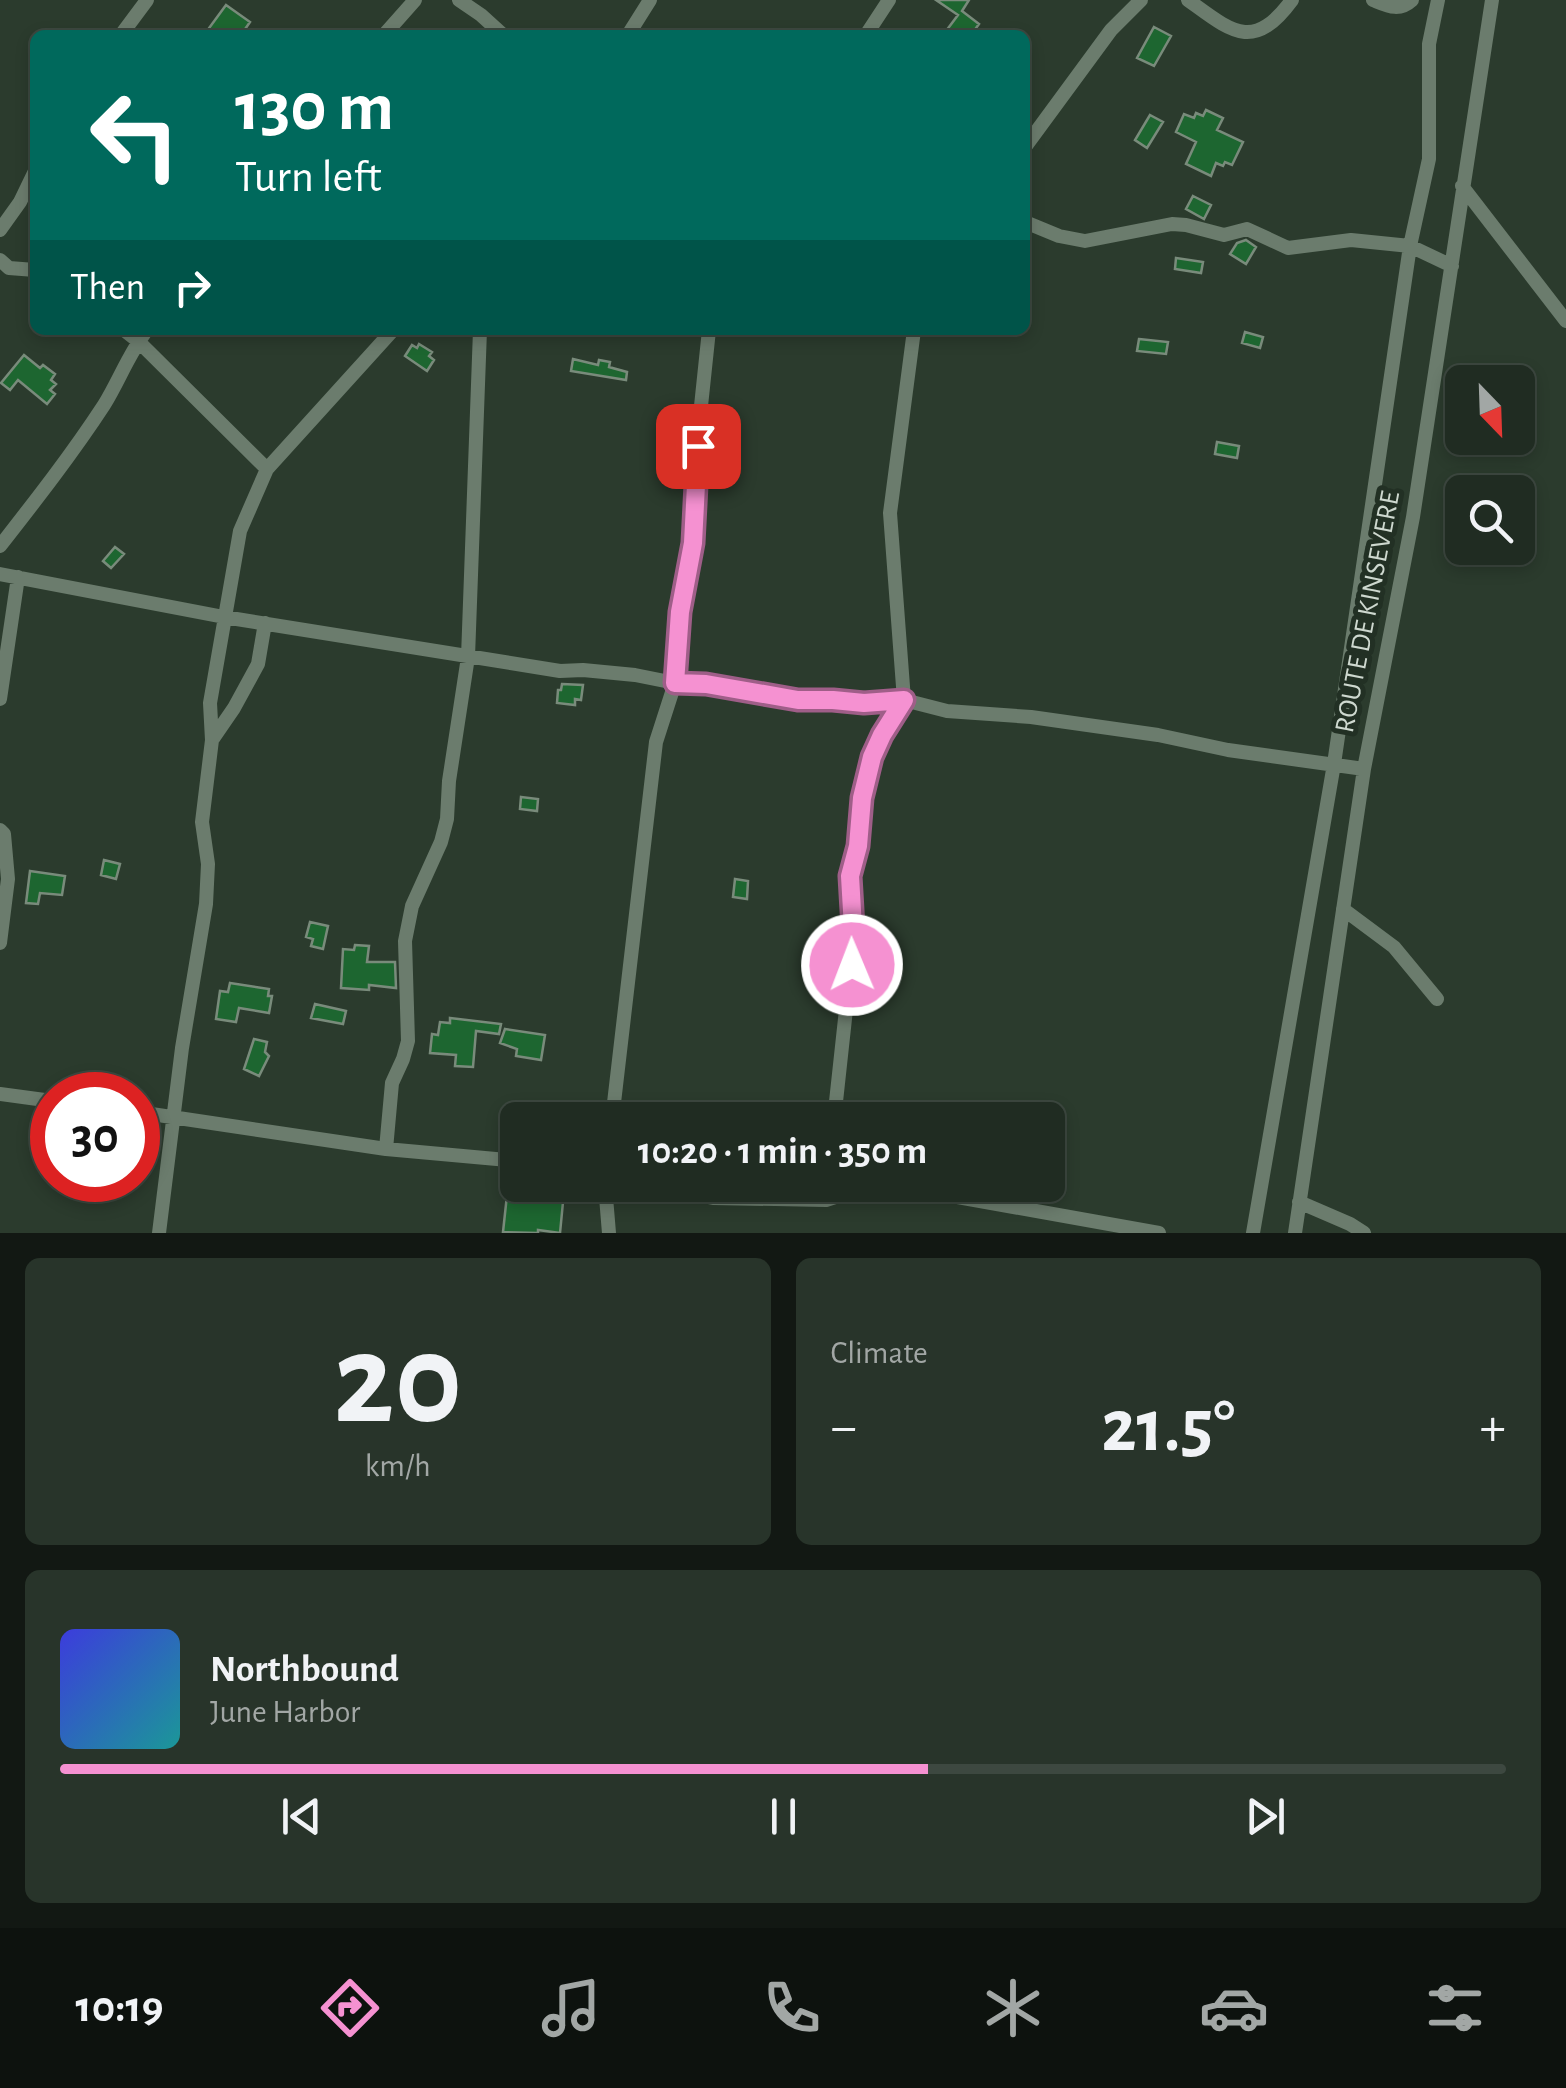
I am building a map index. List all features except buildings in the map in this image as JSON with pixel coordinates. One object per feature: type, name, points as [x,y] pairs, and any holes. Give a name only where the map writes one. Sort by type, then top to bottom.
[{"type":"street","points":[[125,30],[147,0]]},
{"type":"street","points":[[389,30],[416,0]]},
{"type":"street","points":[[460,0],[497,30]]},
{"type":"street","points":[[631,30],[650,0]]},
{"type":"street","points":[[869,30],[889,0]]},
{"type":"street","points":[[1030,140],[1112,30],[1141,0]]},
{"type":"street","points":[[1188,0],[1238,32],[1271,24],[1292,0]]},
{"type":"street","points":[[1382,2],[1402,8],[1412,0]]},
{"type":"street","points":[[1252,1233],[1334,764],[1410,246],[1428,159],[1429,44],[1438,0]]},
{"type":"street","name":"ROUTE DE KINSEVERE","points":[[1295,1233],[1364,769],[1413,517],[1492,0]]},
{"type":"street","points":[[0,230],[30,181]]},
{"type":"street","points":[[1462,186],[1566,321]]},
{"type":"street","points":[[1030,224],[1059,236],[1086,240],[1172,224],[1224,235],[1246,229],[1288,248],[1351,240],[1410,246],[1452,266]]},
{"type":"street","points":[[0,260],[9,268],[30,270]]},
{"type":"street","points":[[0,546],[105,404],[143,335],[267,469]]},
{"type":"street","points":[[159,1233],[182,1048],[206,904],[208,864],[202,822],[212,740],[210,703],[240,530],[267,469],[388,335]]},
{"type":"street","points":[[386,1149],[392,1083],[408,1041],[405,941],[412,906],[441,842],[446,820],[468,657],[480,335]]},
{"type":"street","points":[[614,1102],[656,742],[675,683],[680,612],[693,543],[708,335]]},
{"type":"street","points":[[836,1102],[854,945],[850,876],[858,846],[862,798],[872,757],[904,700],[890,513],[913,335]]},
{"type":"street","points":[[0,574],[224,617],[560,671],[636,675],[798,700],[904,700],[948,710],[1031,716],[1158,735],[1249,754],[1364,769]]},
{"type":"street","points":[[0,699],[18,577]]},
{"type":"street","points":[[212,740],[258,664],[266,623]]},
{"type":"street","points":[[0,830],[4,834],[8,879],[0,944]]},
{"type":"street","points":[[1343,908],[1394,948],[1436,998]]},
{"type":"street","points":[[0,1094],[30,1098]]},
{"type":"street","points":[[160,1115],[386,1149],[500,1159]]},
{"type":"street","points":[[606,1202],[609,1233]]},
{"type":"street","points":[[981,1202],[1159,1233]]},
{"type":"street","points":[[1299,1202],[1364,1233]]},
{"type":"route","points":[[698,446],[693,543],[680,612],[675,683],[706,684],[798,700],[904,700],[872,757],[862,798],[858,846],[850,876],[852,965]]}]
